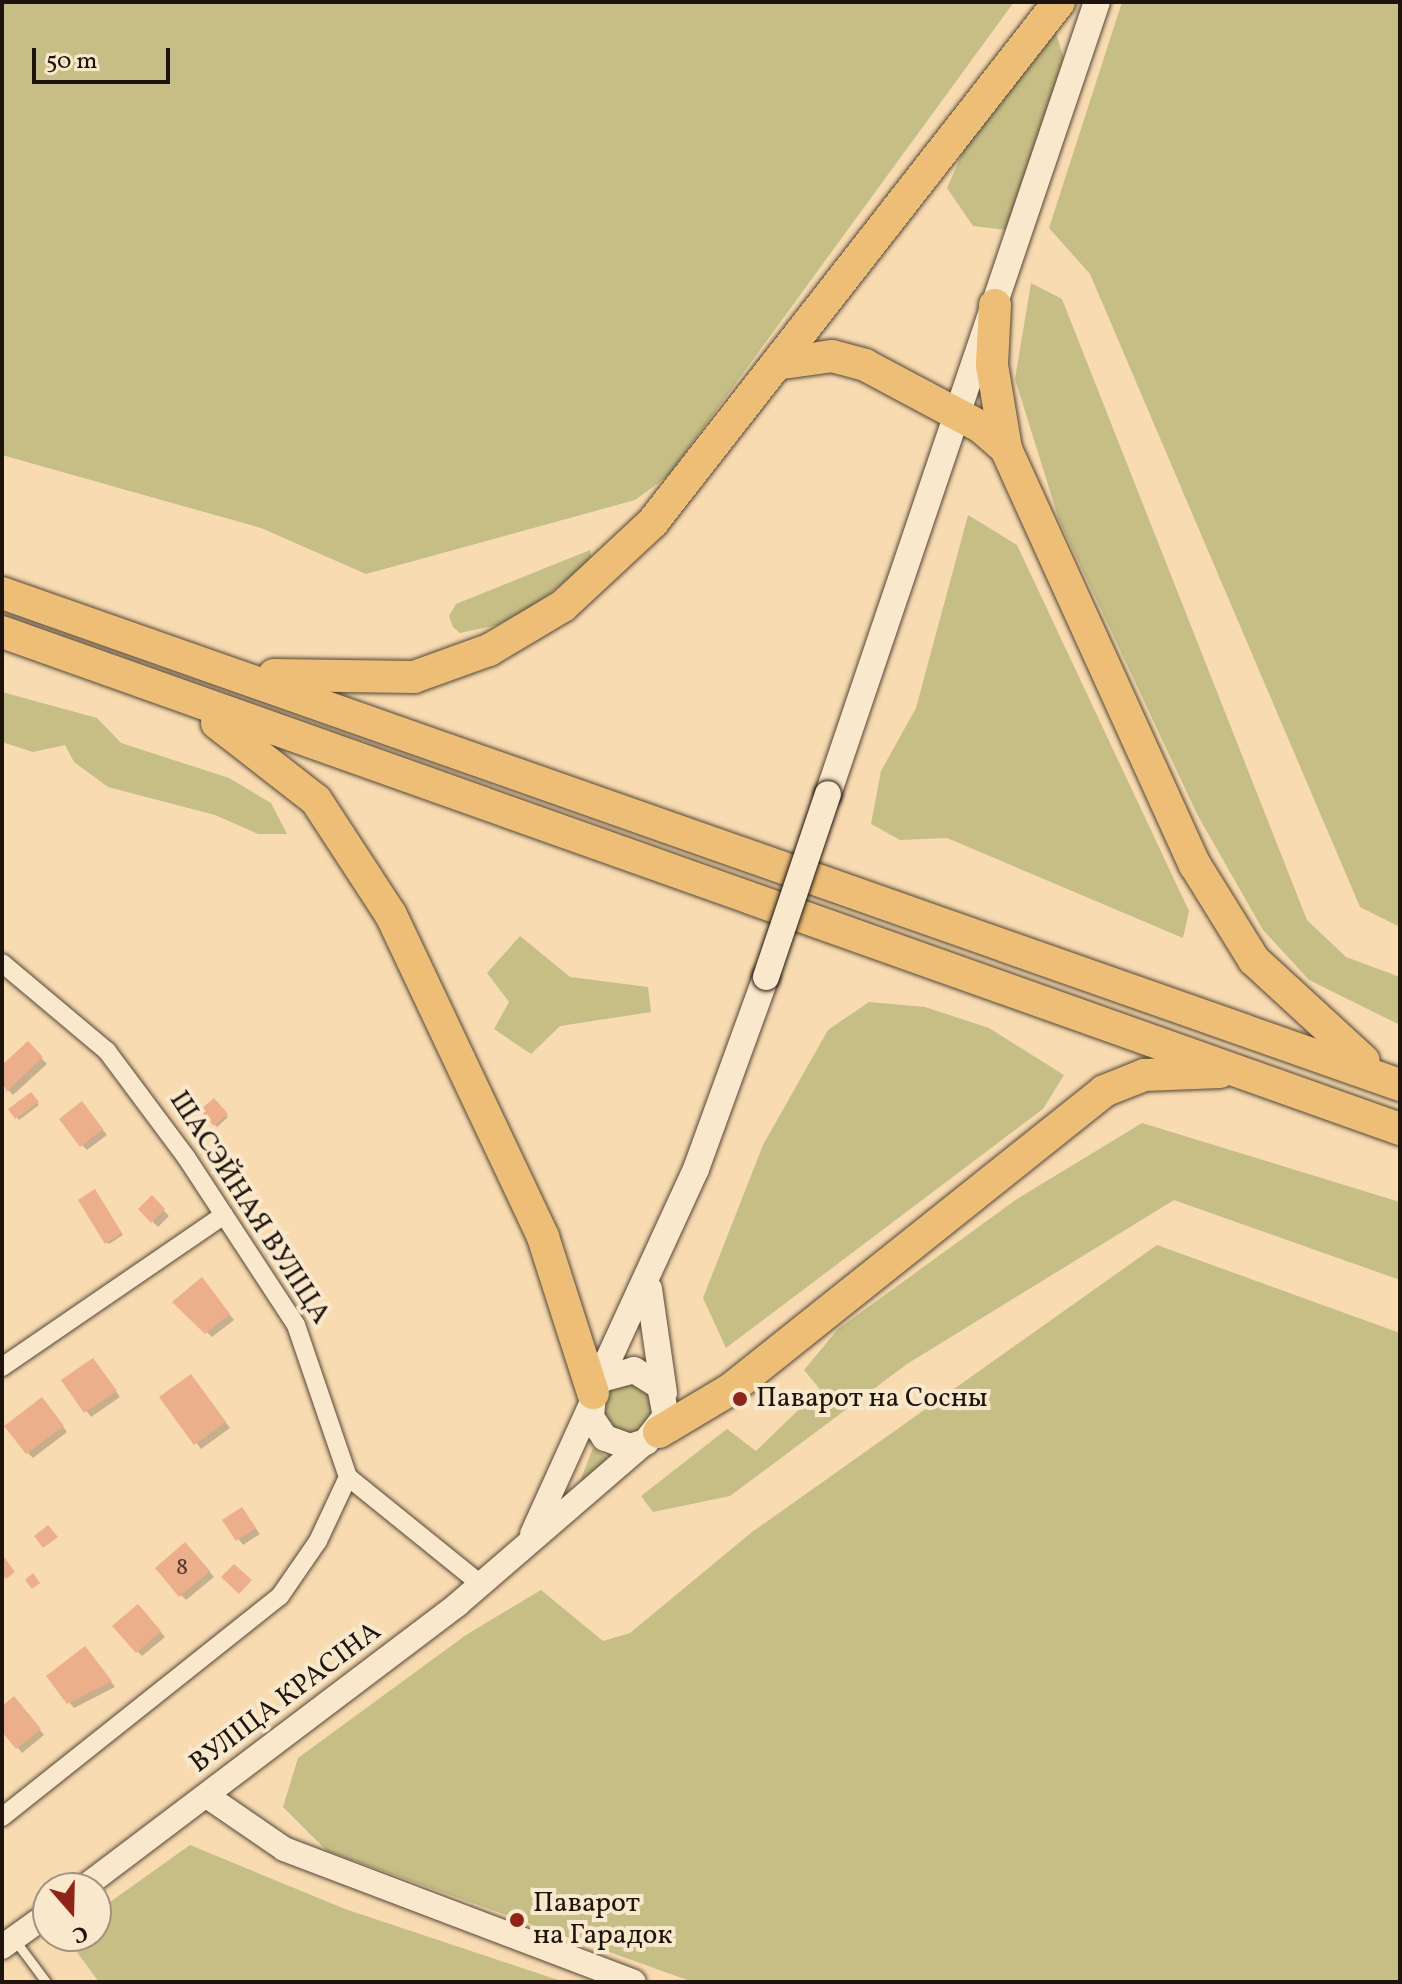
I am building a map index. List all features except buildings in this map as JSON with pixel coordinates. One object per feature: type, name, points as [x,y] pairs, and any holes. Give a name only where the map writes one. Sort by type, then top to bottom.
[{"type":"highway","points":[[226,670],[316,679],[414,677],[502,643],[563,606],[643,533],[783,363],[1059,2]]},
{"type":"highway","points":[[995,305],[992,365],[1006,449],[1222,913],[1293,1003],[1398,1084]]},
{"type":"highway","points":[[783,363],[849,360],[890,375],[954,418],[981,427],[1006,449]]},
{"type":"highway","points":[[2,593],[1398,1084]]},
{"type":"highway","points":[[2,632],[1400,1129]]},
{"type":"highway","points":[[163,690],[261,751],[340,829],[422,976],[543,1237],[596,1392]]},
{"type":"highway","points":[[653,1437],[731,1389],[1104,1091],[1144,1075],[1243,1072]]},
{"type":"main road","points":[[649,1282],[665,1396],[653,1437],[630,1447],[605,1438],[596,1392],[649,1282],[766,977],[1097,2]]},
{"type":"main road","points":[[596,1392],[634,1370],[665,1396]]},
{"type":"street","name":"ШАСЭЙНАЯ ВУЛІЦА","points":[[2,963],[107,1051],[224,1215],[296,1325],[348,1477]]},
{"type":"street","points":[[2,1367],[224,1215]]},
{"type":"street","name":"ВУЛІЦА КРАСІНА","points":[[522,1553],[596,1392]]},
{"type":"street","name":"ВУЛІЦА КРАСІНА","points":[[105,1872],[482,1585],[653,1437]]},
{"type":"street","points":[[2,1817],[280,1596],[318,1541],[348,1477],[482,1585]]},
{"type":"street","points":[[207,1796],[284,1849],[634,1982]]},
{"type":"street","points":[[8,1943],[32,1926]]},
{"type":"lane","points":[[8,1943],[46,1982]]},
{"type":"shaded area","points":[[2,2],[1014,2],[668,476],[635,500],[366,574],[261,528],[2,455]]},
{"type":"shaded area","points":[[1122,2],[1400,2],[1400,927],[1360,907],[1090,274],[1049,228]]},
{"type":"shaded area","points":[[1055,30],[1064,59],[1007,230],[973,226],[947,188],[973,129]]},
{"type":"shaded area","points":[[1031,283],[1062,299],[1307,920],[1346,957],[1400,977],[1400,1025],[1309,980],[1263,930],[1198,816],[1059,520],[1015,379]]},
{"type":"shaded area","points":[[968,515],[1017,545],[1189,911],[1183,938],[947,838],[900,840],[871,824],[881,771],[916,708]]},
{"type":"shaded area","points":[[590,550],[592,561],[532,607],[497,625],[460,633],[453,627],[449,616],[456,604]]},
{"type":"shaded area","points":[[2,692],[97,718],[121,743],[229,778],[271,803],[287,834],[258,834],[215,815],[108,787],[74,762],[65,745],[33,752],[2,742]]},
{"type":"shaded area","points":[[520,936],[570,977],[648,987],[651,1012],[560,1026],[531,1054],[494,1029],[509,1002],[487,973]]},
{"type":"shaded area","points":[[869,1002],[925,1007],[989,1028],[1064,1075],[1043,1109],[726,1348],[703,1298],[763,1145],[828,1030]]},
{"type":"shaded area","points":[[1142,1123],[1400,1202],[1400,1280],[1174,1200],[907,1364],[730,1496],[653,1512],[641,1496],[727,1429],[756,1451],[820,1389],[804,1370],[838,1329],[1017,1199]]},
{"type":"shaded area","points":[[1157,1245],[1400,1333],[1400,1982],[693,1982],[327,1851],[283,1807],[298,1758],[466,1635],[541,1590],[603,1641],[630,1633],[752,1532]]},
{"type":"shaded area","points":[[629,1382],[647,1390],[655,1408],[647,1426],[629,1434],[611,1426],[603,1408],[611,1390]]},
{"type":"shaded area","points":[[593,1448],[608,1458],[579,1484]]},
{"type":"shaded area","points":[[190,1845],[345,1909],[564,1982],[99,1982],[77,1952],[112,1952],[112,1901]]},
{"type":"place","name":"Паварот на Сосны","points":[[740,1399]]},
{"type":"place","name":"Паварот на Гарадок","points":[[517,1920]]}]
